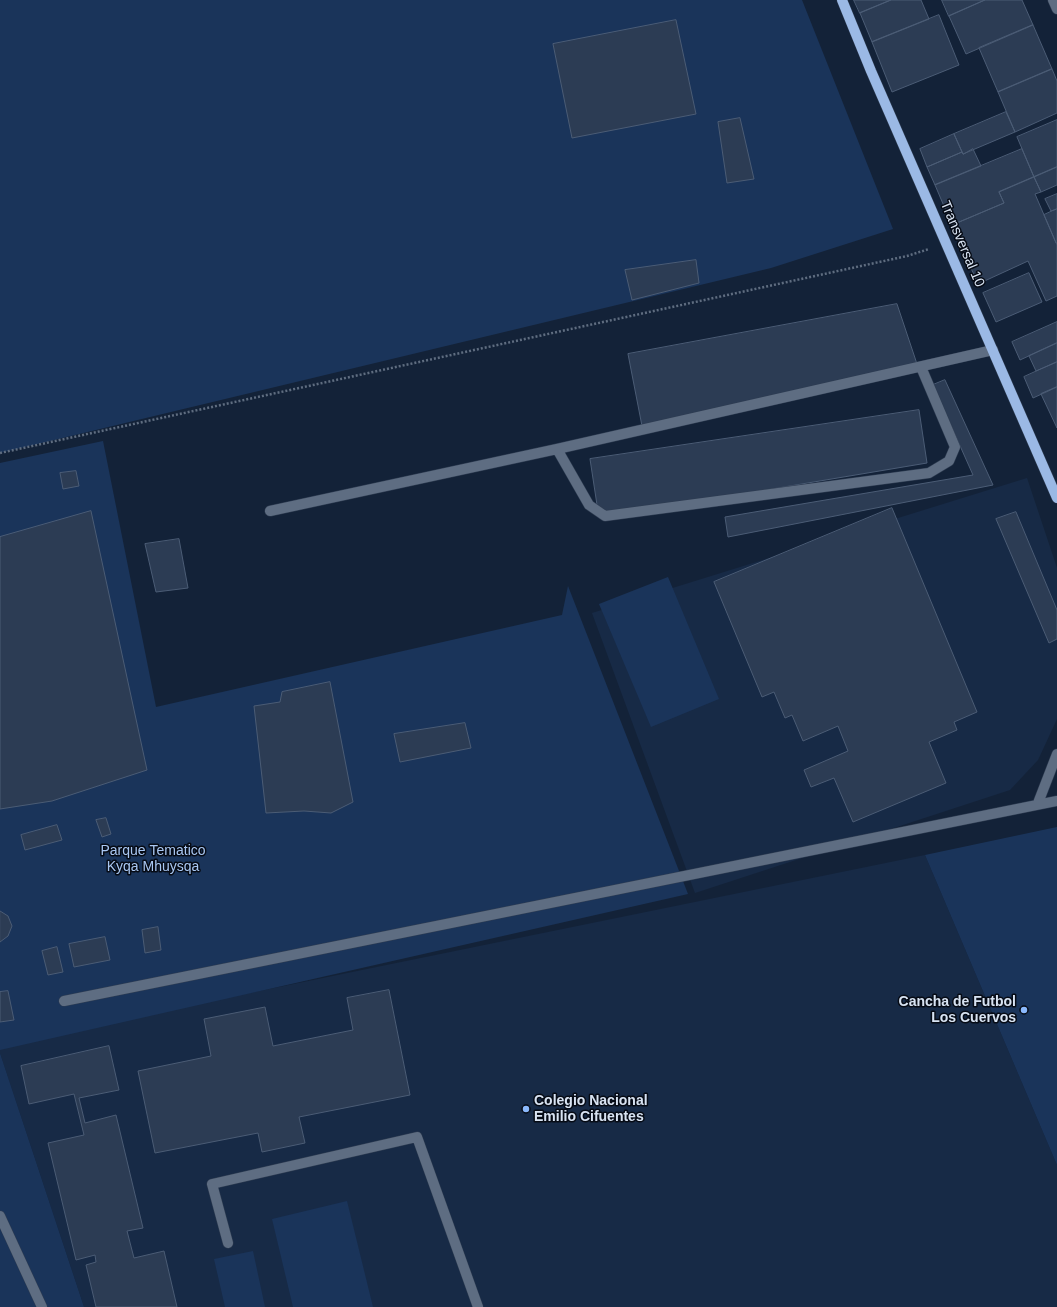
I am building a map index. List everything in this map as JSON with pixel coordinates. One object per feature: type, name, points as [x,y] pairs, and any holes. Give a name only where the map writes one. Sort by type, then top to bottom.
[{"type":"main road","name":"Transversal 10","points":[[842,0],[871,71],[1057,498]]},
{"type":"street","points":[[1053,0],[1057,9]]},
{"type":"street","points":[[270,511],[557,449],[993,350]]},
{"type":"street","points":[[557,449],[589,505],[605,516],[928,473],[949,461],[955,447],[921,367]]},
{"type":"street","points":[[1038,803],[1057,754]]},
{"type":"street","points":[[64,1001],[1038,803],[1057,801]]},
{"type":"street","points":[[228,1243],[212,1184],[418,1136],[478,1307]]},
{"type":"street","points":[[0,1216],[42,1307]]},
{"type":"path","points":[[0,453],[907,256],[947,244]]},
{"type":"shaded area","points":[[1027,478],[1057,568],[1057,719],[1038,760],[1010,790],[695,893],[592,613]]},
{"type":"shaded area","name":"Colegio Nacional Emilio Cifuentes","points":[[925,855],[1057,1165],[1057,1307],[84,1307],[0,1053],[0,1044]]},
{"type":"green space","points":[[0,0],[802,0],[893,229],[771,268],[0,453]]},
{"type":"green space","name":"Parque Tematico Kyqa Mhuysqa","points":[[103,441],[156,707],[562,615],[568,586],[688,894],[0,1050],[0,463]]},
{"type":"green space","points":[[668,577],[719,699],[651,727],[599,604]]},
{"type":"green space","name":"Cancha de Futbol Los Cuervos","points":[[1057,827],[1057,1165],[925,855]]},
{"type":"green space","points":[[0,1053],[84,1307],[0,1307]]},
{"type":"green space","points":[[347,1201],[373,1307],[293,1307],[272,1219]]},
{"type":"green space","points":[[253,1251],[265,1307],[225,1307],[214,1259]]},
{"type":"building","points":[[854,0],[891,0],[860,13]]},
{"type":"building","points":[[891,0],[921,0],[929,19],[872,42],[860,13]]},
{"type":"building","points":[[942,0],[985,0],[949,16]]},
{"type":"building","points":[[985,0],[1022,0],[1033,25],[966,54],[949,16]]},
{"type":"building","points":[[939,15],[959,65],[892,92],[872,42]]},
{"type":"building","points":[[676,20],[696,114],[572,138],[553,44]]},
{"type":"building","points":[[1033,25],[1052,69],[998,92],[979,48]]},
{"type":"building","points":[[1052,69],[1057,81],[1057,113],[1015,132],[998,92]]},
{"type":"building","points":[[1006,112],[1015,132],[963,154],[954,134]]},
{"type":"building","points":[[740,118],[754,179],[727,183],[718,122]]},
{"type":"building","points":[[1057,120],[1057,167],[1034,177],[1017,137]]},
{"type":"building","points":[[954,134],[962,152],[927,167],[920,149]]},
{"type":"building","points":[[973,149],[981,166],[935,185],[927,167],[962,152],[963,154]]},
{"type":"building","points":[[1022,149],[1034,177],[999,192],[1004,203],[952,225],[935,185]]},
{"type":"building","points":[[1057,167],[1057,185],[1041,192],[1034,177]]},
{"type":"building","points":[[1034,177],[1041,192],[1035,194],[1057,245],[1057,296],[1046,301],[1028,261],[978,284],[952,225],[1004,203],[999,192]]},
{"type":"building","points":[[1057,194],[1057,209],[1051,211],[1045,199]]},
{"type":"building","points":[[1057,209],[1057,243],[1056,243],[1044,215]]},
{"type":"building","points":[[696,260],[699,283],[632,300],[625,270]]},
{"type":"building","points":[[1029,273],[1042,302],[996,322],[983,293]]},
{"type":"building","points":[[897,304],[918,367],[642,426],[628,354]]},
{"type":"building","points":[[1057,322],[1057,343],[1020,360],[1012,342]]},
{"type":"building","points":[[1057,343],[1057,362],[1036,371],[1029,356]]},
{"type":"building","points":[[1057,362],[1057,387],[1033,398],[1024,377]]},
{"type":"building","points":[[945,380],[993,485],[728,537],[725,517],[973,475],[933,385]]},
{"type":"building","points":[[1057,387],[1057,428],[1041,394]]},
{"type":"building","points":[[919,410],[927,463],[599,518],[590,459]]},
{"type":"building","points":[[76,471],[79,486],[63,489],[60,473]]},
{"type":"building","points":[[892,508],[977,712],[954,722],[957,730],[929,742],[946,783],[853,822],[834,778],[811,787],[804,770],[848,751],[838,726],[803,741],[792,715],[785,718],[774,692],[762,697],[714,582]]},
{"type":"building","points":[[91,511],[147,770],[52,801],[0,809],[0,537]]},
{"type":"building","points":[[1016,512],[1057,610],[1057,639],[1049,643],[996,519]]},
{"type":"building","points":[[179,539],[188,588],[156,592],[145,544]]},
{"type":"building","points":[[330,682],[353,802],[331,813],[304,811],[266,813],[254,706],[280,702],[282,692]]},
{"type":"building","points":[[465,723],[471,748],[400,762],[394,734]]},
{"type":"building","points":[[106,818],[111,834],[102,837],[96,820]]},
{"type":"building","points":[[57,825],[62,840],[25,850],[21,835]]},
{"type":"building","points":[[0,911],[8,916],[12,926],[8,936],[0,942]]},
{"type":"building","points":[[158,927],[161,950],[145,953],[142,930]]},
{"type":"building","points":[[105,937],[110,960],[74,967],[69,944]]},
{"type":"building","points":[[57,947],[63,972],[48,975],[42,951]]},
{"type":"building","points":[[389,990],[410,1095],[299,1117],[305,1143],[262,1152],[258,1133],[155,1153],[138,1071],[211,1056],[204,1019],[265,1007],[273,1046],[353,1030],[347,998]]},
{"type":"building","points":[[8,991],[14,1020],[0,1022],[0,992]]},
{"type":"building","points":[[109,1046],[119,1090],[79,1098],[85,1123],[116,1115],[143,1228],[127,1231],[134,1258],[164,1251],[177,1307],[96,1307],[86,1265],[96,1262],[95,1255],[76,1260],[48,1143],[84,1135],[74,1094],[29,1104],[21,1066]]},
{"type":"place","name":"Cancha de Futbol Los Cuervos","points":[[1024,1010]]},
{"type":"place","name":"Colegio Nacional Emilio Cifuentes","points":[[526,1109]]}]
